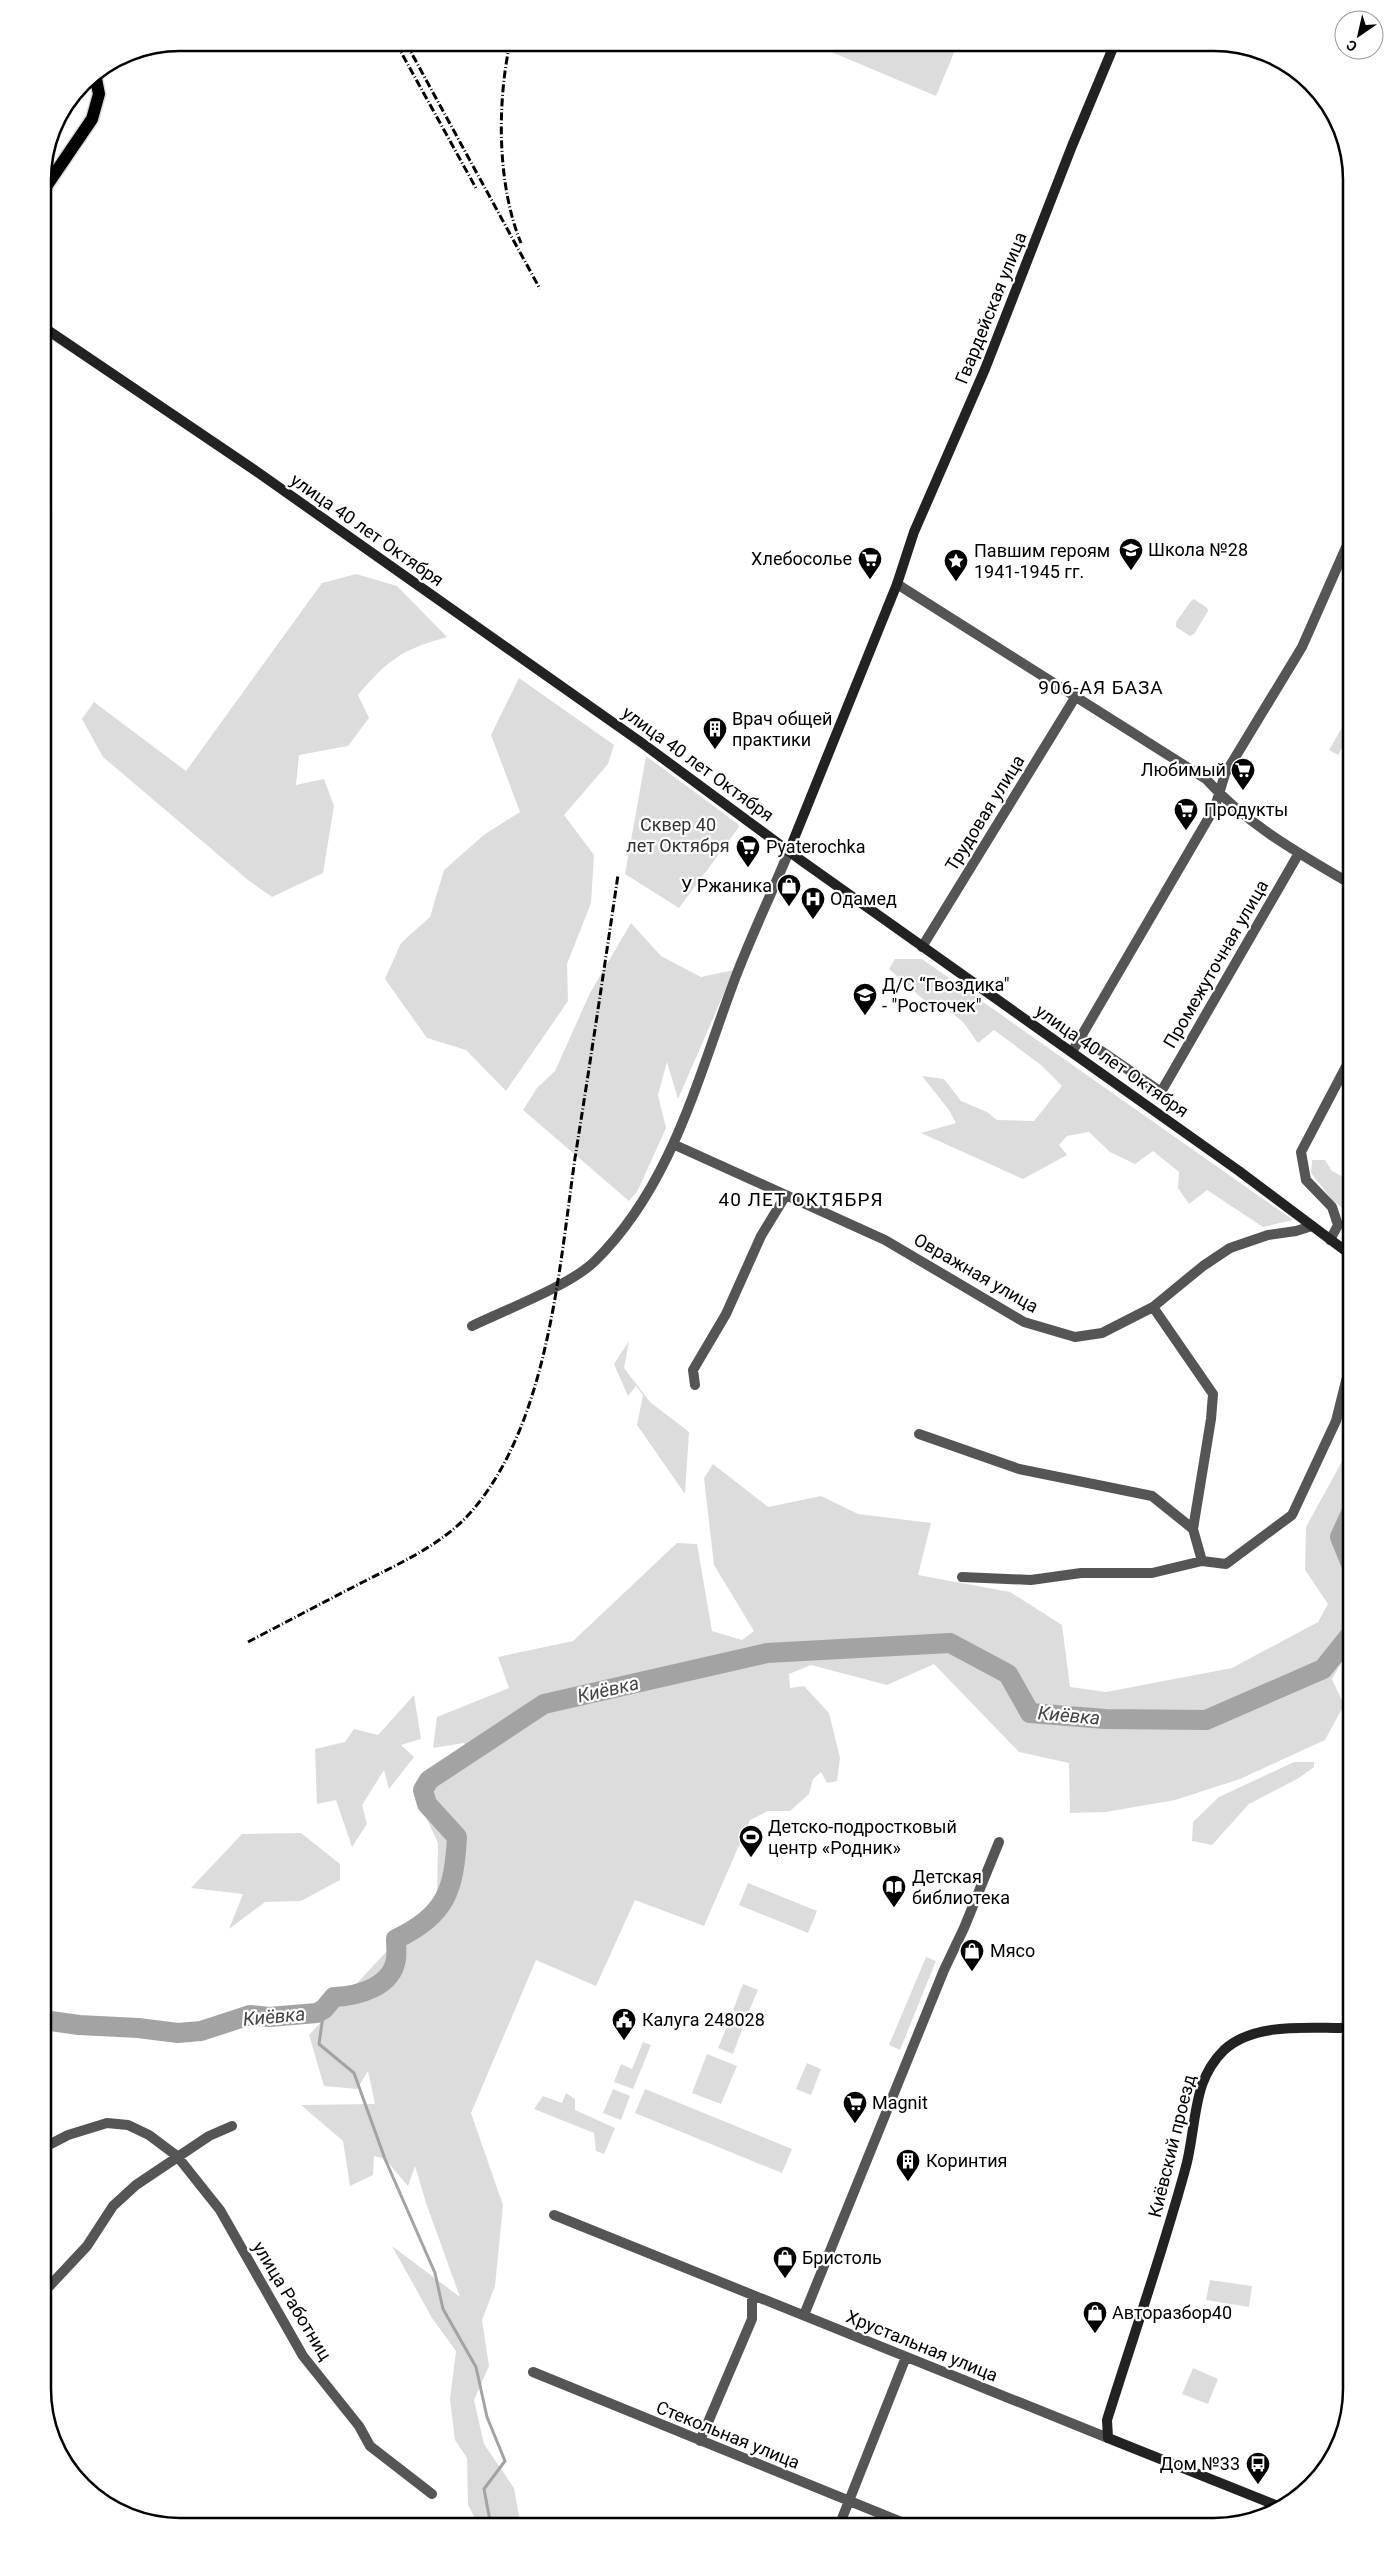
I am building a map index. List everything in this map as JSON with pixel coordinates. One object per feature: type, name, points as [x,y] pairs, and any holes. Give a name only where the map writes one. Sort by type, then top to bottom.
[{"type":"main road","name":"Гвардейская улица","points":[[789,851],[896,584],[914,532],[985,369],[1072,146],[1111,52]]},
{"type":"main road","points":[[52,178],[92,119],[99,94],[97,81]]},
{"type":"main road","name":"улица 40 лет Октября","points":[[52,333],[483,630],[1343,1248]]},
{"type":"main road","name":"Киёвский проезд","points":[[1108,2438],[1107,2420],[1175,2207],[1187,2164],[1202,2086],[1210,2065],[1225,2049],[1248,2037],[1271,2031],[1343,2027]]},
{"type":"main road","name":"Хрустальная улица","points":[[1108,2438],[1272,2503]]},
{"type":"street","points":[[1072,1052],[1079,1036],[1215,807],[1225,774],[1302,647],[1343,556]]},
{"type":"street","points":[[896,584],[1206,779],[1231,806],[1299,853],[1343,879]]},
{"type":"street","name":"Трудовая улица","points":[[922,947],[1076,696]]},
{"type":"street","points":[[472,1326],[567,1280],[594,1262],[634,1216],[675,1145],[737,975],[789,851]]},
{"type":"street","name":"Промежуточная улица","points":[[1079,1036],[1161,1092],[1299,853]]},
{"type":"street","points":[[1330,1240],[1338,1225],[1332,1207],[1306,1180],[1300,1152],[1343,1073]]},
{"type":"street","name":"Овражная улица","points":[[675,1145],[885,1240],[1024,1322],[1048,1331],[1075,1337],[1102,1333],[1153,1307],[1203,1266],[1230,1248],[1268,1235],[1296,1231],[1312,1226]]},
{"type":"street","points":[[695,1385],[694,1370],[726,1314],[761,1236],[786,1195]]},
{"type":"street","points":[[1153,1307],[1213,1394],[1211,1419],[1193,1530],[1202,1561]]},
{"type":"street","points":[[962,1578],[1031,1580],[1081,1573],[1152,1573],[1202,1561],[1226,1564],[1292,1515],[1336,1421],[1343,1395]]},
{"type":"street","points":[[919,1434],[1019,1469],[1152,1496],[1193,1530]]},
{"type":"street","points":[[804,2315],[944,1970],[964,1928],[999,1842]]},
{"type":"street","name":"улица Работниц","points":[[51,2143],[68,2135],[107,2124],[128,2125],[148,2134],[177,2156],[220,2210],[303,2356],[359,2426],[370,2446],[432,2494]]},
{"type":"street","points":[[51,2284],[87,2246],[113,2206],[136,2185],[209,2136],[232,2126]]},
{"type":"street","name":"Хрустальная улица","points":[[554,2215],[1108,2438]]},
{"type":"street","points":[[700,2441],[752,2319],[752,2295]]},
{"type":"street","points":[[842,2518],[906,2357]]},
{"type":"street","name":"Стекольная улица","points":[[532,2372],[890,2518]]},
{"type":"green space","points":[[830,52],[954,52],[936,96]]},
{"type":"green space","points":[[356,574],[397,586],[447,637],[418,646],[397,657],[358,695],[369,718],[348,746],[299,755],[296,785],[324,779],[334,806],[323,873],[272,897],[248,880],[103,757],[82,719],[94,702],[186,771],[322,583]]},
{"type":"green space","points":[[1194,599],[1207,608],[1208,611],[1194,634],[1190,636],[1176,627],[1176,622]]},
{"type":"green space","points":[[519,678],[614,745],[608,764],[564,815],[594,855],[591,903],[567,964],[568,1001],[506,1091],[466,1050],[427,1038],[385,979],[401,943],[430,917],[444,870],[485,834],[520,812],[491,735]]},
{"type":"green space","points":[[1343,726],[1343,747],[1338,755],[1329,750]]},
{"type":"green space","name":"Сквер 40 лет Октября","points":[[646,756],[738,824],[739,827],[679,908],[625,874]]},
{"type":"green space","points":[[631,923],[661,956],[701,977],[734,970],[678,1099],[667,1062],[658,1095],[666,1128],[638,1190],[629,1201],[523,1110],[537,1088],[555,1071],[590,993]]},
{"type":"green space","points":[[895,959],[922,959],[1293,1220],[1263,1227],[1207,1190],[1189,1204],[1178,1188],[1179,1172],[1153,1151],[1135,1164],[1110,1152],[1089,1132],[1067,1136],[1059,1145],[1067,1155],[1023,1179],[921,1133],[956,1123],[949,1110],[922,1076],[944,1079],[961,1101],[987,1112],[997,1120],[1034,1121],[1062,1086],[1041,1065],[994,1030],[978,1043],[963,1022],[943,1006],[925,1001],[889,969]]},
{"type":"green space","points":[[1312,1160],[1325,1160],[1332,1171],[1343,1177],[1343,1208],[1333,1201],[1311,1173]]},
{"type":"green space","points":[[629,1341],[624,1368],[650,1402],[689,1432],[685,1494],[637,1425],[643,1395],[636,1386],[628,1396],[614,1364]]},
{"type":"green space","points":[[1343,1460],[1343,1660],[1332,1679],[1343,1707],[1325,1740],[1240,1779],[1175,1800],[1106,1812],[1070,1813],[1069,1763],[1019,1752],[934,1664],[887,1685],[811,1665],[789,1674],[790,1688],[804,1686],[829,1713],[840,1758],[837,1781],[827,1783],[821,1772],[813,1779],[809,1794],[790,1811],[768,1811],[750,1820],[704,1926],[635,1900],[596,1986],[536,1960],[471,2113],[503,2205],[495,2286],[482,2320],[489,2366],[474,2400],[484,2444],[514,2488],[519,2517],[474,2517],[468,2505],[467,2458],[455,2440],[450,2399],[456,2351],[432,2318],[392,2246],[460,2297],[426,2203],[415,2166],[408,2186],[385,2159],[374,2156],[373,2175],[350,2186],[343,2141],[301,2105],[375,2104],[368,2071],[357,2089],[324,2086],[309,2035],[437,1897],[438,1843],[416,1796],[469,1753],[464,1743],[433,1748],[437,1717],[509,1688],[498,1657],[573,1641],[677,1543],[697,1544],[712,1631],[742,1640],[754,1631],[714,1565],[704,1478],[713,1464],[768,1507],[821,1496],[858,1514],[931,1523],[918,1575],[1010,1592],[1062,1625],[1070,1687],[1106,1692],[1232,1668],[1318,1622],[1328,1604],[1305,1570],[1306,1527]]},
{"type":"green space","points":[[414,1695],[421,1739],[401,1745],[414,1757],[389,1789],[384,1770],[362,1805],[367,1824],[352,1847],[336,1800],[317,1804],[315,1749],[345,1742],[354,1729],[378,1735]]},
{"type":"green space","points":[[1294,1762],[1314,1762],[1314,1767],[1299,1778],[1249,1804],[1212,1845],[1192,1841],[1193,1822],[1219,1797]]},
{"type":"green space","points":[[301,1833],[340,1864],[340,1880],[301,1901],[265,1902],[229,1929],[243,1894],[191,1888],[242,1834]]},
{"type":"green space","points":[[748,1883],[817,1911],[808,1933],[739,1905]]},
{"type":"green space","points":[[926,1957],[936,1961],[900,2050],[889,2045]]},
{"type":"green space","points":[[743,1984],[758,1990],[747,2016],[733,2010]]},
{"type":"green space","points":[[729,2021],[743,2027],[733,2054],[718,2048]]},
{"type":"green space","points":[[643,2042],[651,2045],[633,2089],[614,2082],[621,2064],[632,2069]]},
{"type":"green space","points":[[707,2054],[737,2066],[721,2104],[692,2093]]},
{"type":"green space","points":[[807,2063],[821,2069],[811,2095],[796,2089]]},
{"type":"green space","points":[[613,2089],[630,2096],[621,2120],[603,2113]]},
{"type":"green space","points":[[645,2089],[792,2149],[782,2173],[635,2113]]},
{"type":"green space","points":[[566,2093],[575,2099],[575,2110],[615,2128],[604,2154],[596,2151],[594,2133],[534,2109],[543,2096],[562,2103]]},
{"type":"green space","points":[[1210,2280],[1252,2286],[1249,2307],[1206,2300]]},
{"type":"green space","points":[[1193,2368],[1218,2379],[1208,2404],[1182,2394]]},
{"type":"waterway","name":"Киёвка","points":[[1343,1530],[1340,1537],[1343,1544]]},
{"type":"waterway","name":"Киёвка","points":[[51,2021],[178,2033],[201,2031],[250,2015],[269,2017],[317,2013],[324,2009],[334,1997],[353,1995],[381,1983],[393,1969],[396,1956],[396,1939],[427,1920],[437,1910],[450,1886],[456,1855],[457,1837],[427,1804],[423,1790],[429,1780],[544,1704],[767,1653],[950,1643],[1008,1674],[1030,1713],[1105,1719],[1206,1720],[1323,1669],[1343,1644]]},
{"type":"waterway","points":[[324,2009],[319,2044],[354,2073],[385,2159],[435,2273],[443,2309],[476,2367],[487,2417],[505,2461],[484,2489],[489,2517]]},
{"type":"railway","points":[[401,51],[477,190]]},
{"type":"railway","points":[[410,51],[540,289]]},
{"type":"railway","points":[[509,51],[501,117],[502,144],[507,196],[521,243]]},
{"type":"railway","points":[[248,1642],[406,1560],[434,1544],[460,1524],[497,1476],[517,1435],[534,1391],[546,1344],[555,1296],[618,875]]},
{"type":"place","name":"Школа №28","points":[[1131,571]]},
{"type":"place","name":"Хлебосолье","points":[[870,580]]},
{"type":"place","name":"Павшим героям 1941-1945 гг.","points":[[956,582]]},
{"type":"place","name":"Врач общей практики","points":[[715,750]]},
{"type":"place","name":"Любимый","points":[[1243,791]]},
{"type":"place","name":"Продукты","points":[[1186,831]]},
{"type":"place","name":"Pyaterochka","points":[[748,868]]},
{"type":"place","name":"У Ржаника","points":[[789,907]]},
{"type":"place","name":"Одамед","points":[[813,920]]},
{"type":"place","name":"Д/С “Гвоздика\" - \"Росточек\"","points":[[865,1016]]},
{"type":"place","name":"Детско-подростковый центр «Родник»","points":[[751,1858]]},
{"type":"place","name":"Детская библиотека","points":[[894,1908]]},
{"type":"place","name":"Мясо","points":[[972,1972]]},
{"type":"place","name":"Калуга 248028","points":[[624,2041]]},
{"type":"place","name":"Magnit","points":[[855,2124]]},
{"type":"place","name":"Коринтия","points":[[908,2182]]},
{"type":"place","name":"Бристоль","points":[[785,2279]]},
{"type":"place","name":"Авторазбор40","points":[[1095,2334]]},
{"type":"place","name":"Дом №33","points":[[1258,2485]]},
{"type":"district","name":"906-АЯ БАЗА","points":[[1101,687]]},
{"type":"district","name":"40 ЛЕТ ОКТЯБРЯ","points":[[801,1199]]}]
